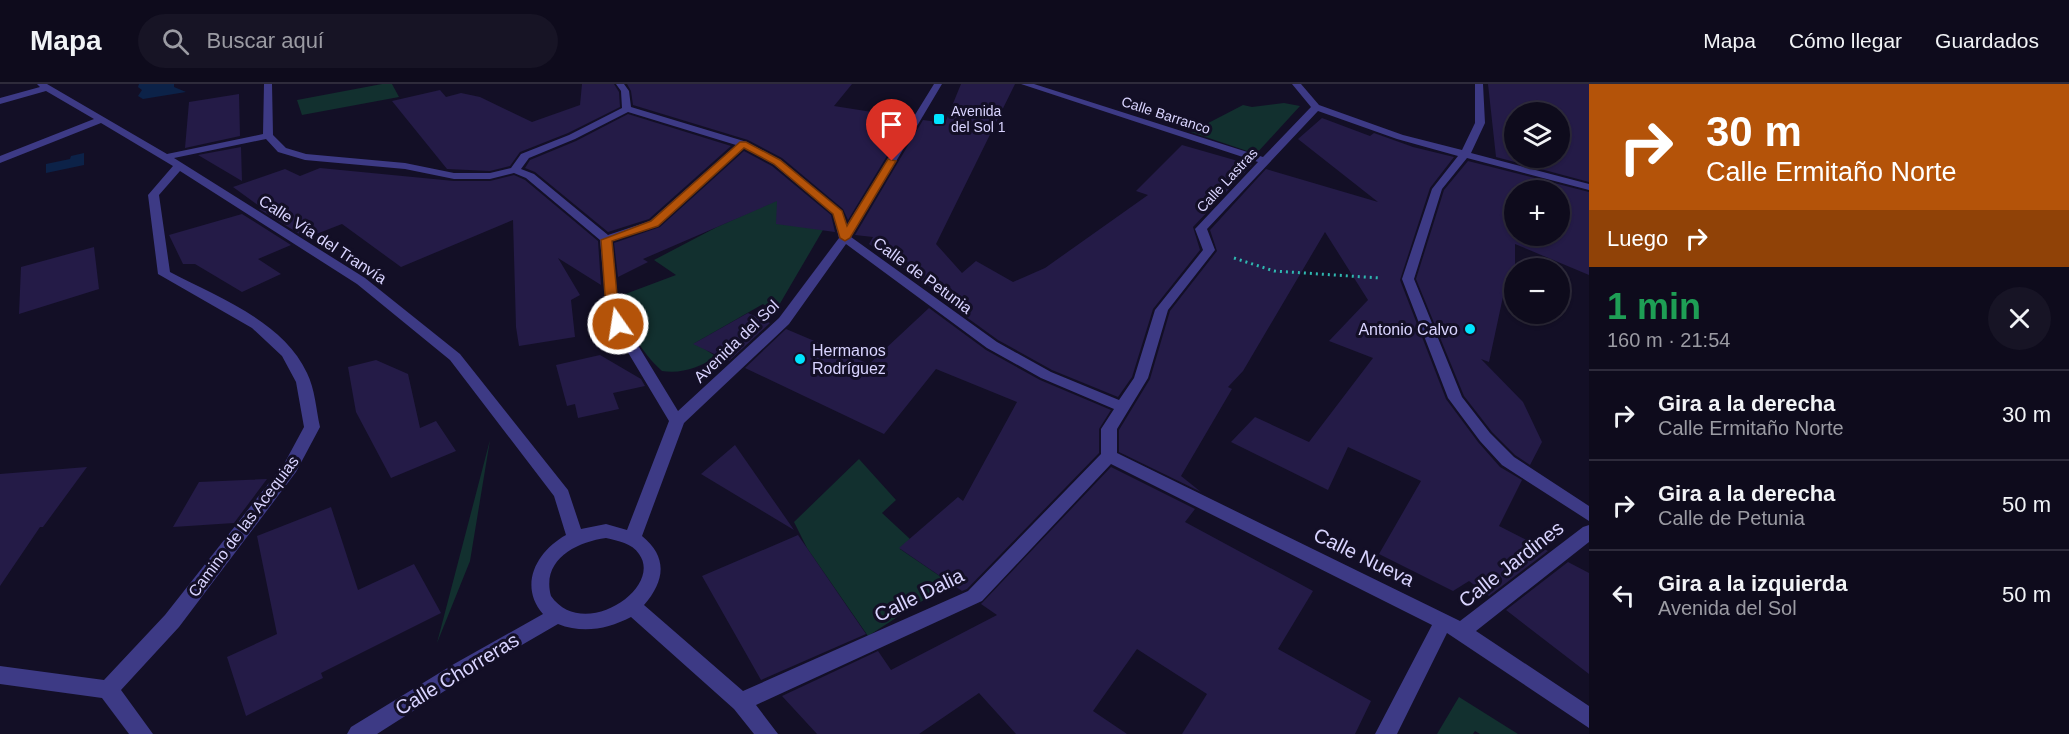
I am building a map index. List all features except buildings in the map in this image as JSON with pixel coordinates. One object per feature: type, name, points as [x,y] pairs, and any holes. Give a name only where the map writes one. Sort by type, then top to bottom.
[{"type":"street","points":[[268,84],[268,136],[282,150],[305,157],[405,166],[454,177],[490,176],[515,170],[530,176],[606,240],[611,295],[618,324],[676,421]]},
{"type":"street","points":[[627,109],[622,87],[636,84]]},
{"type":"street","name":"Avenida del Sol","points":[[633,537],[676,421],[784,321],[845,238],[938,84]]},
{"type":"street","name":"Calle Barranco","points":[[1025,84],[1265,161]]},
{"type":"street","points":[[1296,84],[1316,107],[1400,137],[1589,187]]},
{"type":"street","points":[[1479,84],[1480,123],[1465,154],[1437,189],[1408,279],[1455,398],[1485,437],[1508,461],[1589,515]]},
{"type":"street","name":"Calle Vía del Tranvía","points":[[0,100],[44,86],[172,162],[361,281],[455,357],[562,494],[575,537]]},
{"type":"street","name":"Calle Lastras","points":[[1209,250],[1201,229],[1316,107]]},
{"type":"street","points":[[515,170],[525,156],[572,137],[627,109],[687,121],[743,144],[777,162],[838,213],[845,238]]},
{"type":"street","points":[[0,160],[101,120]]},
{"type":"street","points":[[172,162],[268,136]]},
{"type":"street","points":[[606,240],[654,223],[743,144]]},
{"type":"street","name":"Camino de las Acequias","points":[[108,690],[179,612],[290,468],[312,428],[299,370],[274,339],[245,318],[164,274],[153,195],[172,162]]},
{"type":"street","name":"Calle de Petunia","points":[[845,238],[992,345],[1046,375],[1124,408]]},
{"type":"street","points":[[1109,456],[1109,429],[1141,378],[1162,310],[1209,250]]},
{"type":"street","name":"Calle Nueva","points":[[1109,456],[1452,626],[1589,718]]},
{"type":"street","name":"Calle Dalia","points":[[741,702],[975,596],[1109,456]]},
{"type":"street","points":[[606,531],[633,537],[644,545],[654,569],[644,595],[633,607],[615,617],[595,622],[575,622],[557,615],[545,604],[539,590],[540,575],[547,560],[560,547],[575,537],[606,531]]},
{"type":"street","name":"Calle Jardines","points":[[1452,626],[1589,532]]},
{"type":"street","points":[[633,607],[741,702],[767,734]]},
{"type":"street","name":"Calle Chorreras","points":[[358,734],[461,670],[557,615]]},
{"type":"street","points":[[1386,734],[1452,626]]},
{"type":"street","points":[[0,675],[108,690],[142,734]]},
{"type":"path","points":[[1209,250],[1274,272],[1408,279]]},
{"type":"green space","points":[[392,84],[399,97],[302,115],[297,100]]},
{"type":"green space","points":[[1284,103],[1300,106],[1256,154],[1191,132],[1243,105],[1252,107]]},
{"type":"green space","points":[[789,195],[827,223],[775,312],[763,304],[695,343],[717,357],[710,361],[684,371],[662,371],[635,337],[625,317],[620,296],[676,275],[654,260],[717,227]]},
{"type":"green space","points":[[490,440],[470,561],[437,643]]},
{"type":"green space","points":[[859,459],[896,500],[882,513],[910,539],[900,549],[950,583],[868,636],[807,548],[794,522]]},
{"type":"green space","points":[[1459,697],[1518,734],[1480,734],[1475,731],[1473,734],[1437,734]]},
{"type":"water","points":[[139,84],[174,84],[174,87],[186,92],[143,99],[138,96],[142,90],[138,87]]},
{"type":"water","points":[[84,153],[84,165],[46,173],[46,164],[70,159],[71,156]]},
{"type":"place","name":"Avenida del Sol 1","points":[[939,119]]},
{"type":"place","name":"Antonio Calvo","points":[[1470,329]]},
{"type":"place","name":"Hermanos Rodríguez","points":[[800,359]]},
{"type":"route","points":[[618,324],[611,295],[606,240],[654,223],[743,144],[777,162],[838,213],[845,238],[892,161]]}]
